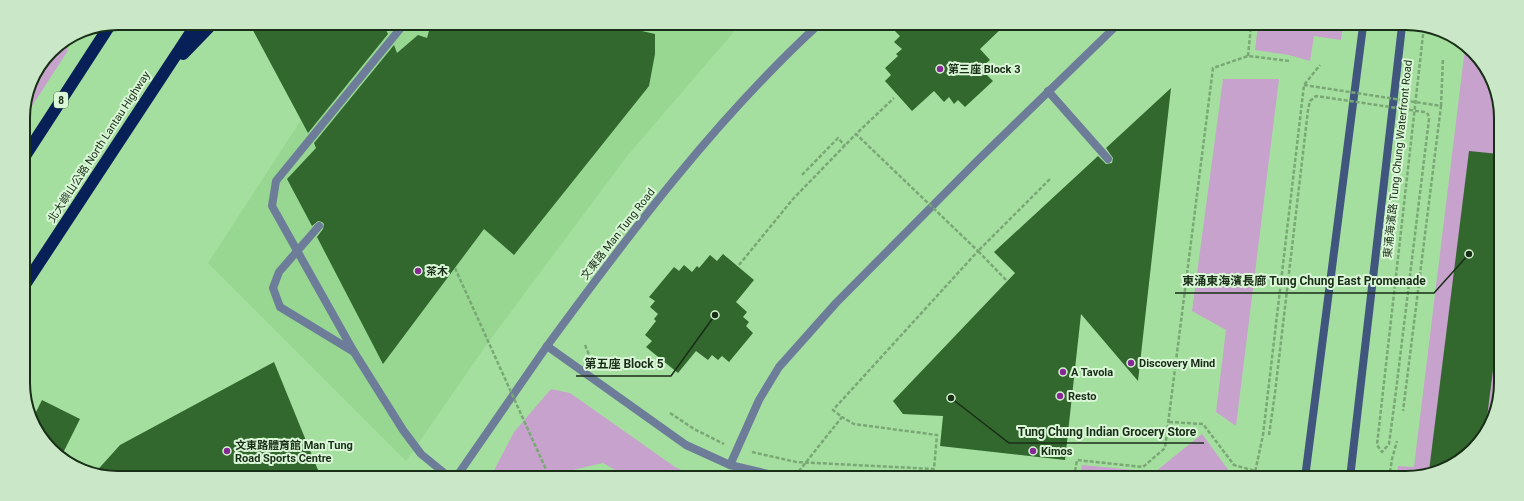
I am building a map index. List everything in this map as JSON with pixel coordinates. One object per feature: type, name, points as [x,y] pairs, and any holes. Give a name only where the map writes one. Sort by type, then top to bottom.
[{"type":"highway","name":"北大嶼山公路 North Lantau Highway","points":[[30,277],[192,30]]},
{"type":"highway","points":[[157,83],[206,30]]},
{"type":"highway","name":"8","points":[[30,148],[106,31]]},
{"type":"main road","points":[[1306,471],[1362,30]]},
{"type":"main road","name":"東涌海濱路 Tung Chung Waterfront Road","points":[[1351,471],[1402,30]]},
{"type":"street","points":[[399,30],[276,181],[272,206],[354,352],[403,430],[421,454],[442,471]]},
{"type":"street","name":"文東路 Man Tung Road","points":[[460,471],[547,346],[604,269],[697,152],[771,69],[813,30]]},
{"type":"street","points":[[730,465],[759,400],[779,367],[836,303],[1048,91],[1112,30]]},
{"type":"street","points":[[1048,91],[1108,160]]},
{"type":"street","points":[[318,226],[279,272],[273,288],[280,306],[354,352]]},
{"type":"street","points":[[547,346],[686,445],[730,465],[756,471]]},
{"type":"path","points":[[1248,56],[1251,30]]},
{"type":"path","name":"東涌海濱路 Tung Chung Waterfront Road","points":[[1269,434],[1308,110],[1310,101],[1316,96],[1415,111],[1424,112],[1428,114],[1429,119],[1389,444],[1382,452],[1377,445],[1415,111],[1423,32]]},
{"type":"path","points":[[1075,471],[1077,460],[1143,467],[1165,448],[1213,68],[1248,56],[1290,61]]},
{"type":"path","points":[[1402,411],[1441,106],[1443,58]]},
{"type":"path","points":[[1169,422],[1203,424],[1234,465],[1255,471],[1263,435],[1304,85],[1320,65]]},
{"type":"path","points":[[1304,85],[1441,106]]},
{"type":"path","points":[[739,266],[793,199],[856,134],[894,98]]},
{"type":"path","points":[[856,134],[1006,280]]},
{"type":"path","points":[[802,176],[838,138],[845,146]]},
{"type":"path","points":[[934,469],[937,435],[854,424],[833,410],[978,252],[1050,179]]},
{"type":"path","points":[[455,268],[547,471]]},
{"type":"path","points":[[799,471],[842,417]]},
{"type":"path","points":[[1390,471],[1397,441]]},
{"type":"shaded area","points":[[253,30],[736,30],[628,155],[487,344],[406,461],[208,263],[301,120]]},
{"type":"shaded area","points":[[1258,30],[1342,30],[1341,40],[1314,36],[1310,61],[1289,55],[1255,50]]},
{"type":"shaded area","points":[[68,46],[67,52],[31,108],[37,84],[45,69],[52,60]]},
{"type":"shaded area","points":[[1464,53],[1476,65],[1485,79],[1494,112],[1493,394],[1491,406],[1482,427],[1464,449],[1445,462],[1434,466],[1412,471],[1398,471],[1398,466],[1414,467]]},
{"type":"shaded area","points":[[1223,79],[1279,79],[1236,426],[1216,412],[1226,330],[1192,311]]},
{"type":"shaded area","points":[[551,389],[570,393],[675,467],[683,471],[617,471],[603,463],[569,471],[494,471],[514,432]]},
{"type":"shaded area","points":[[1202,434],[1229,471],[1156,471]]},
{"type":"shaded area","points":[[1082,465],[1145,471],[1081,471]]},
{"type":"building","points":[[253,30],[386,30],[388,34],[308,133]]},
{"type":"building","points":[[429,30],[637,30],[655,34],[655,54],[649,86],[514,255],[484,229],[383,364],[317,237],[323,229],[324,224],[318,221],[312,226],[287,179],[316,148],[314,143],[394,45],[397,53],[418,35],[427,38]]},
{"type":"building","name":"第三座 Block 3","points":[[894,30],[1000,30],[980,49],[990,60],[985,64],[990,71],[986,74],[993,81],[965,107],[958,100],[954,104],[949,97],[944,102],[934,91],[912,111],[885,81],[891,75],[885,68],[898,56],[896,54],[902,49],[894,42],[900,36]]},
{"type":"building","points":[[1171,88],[1138,381],[1081,314],[1065,460],[940,446],[943,416],[903,414],[893,401],[1015,273],[994,252],[1098,156],[1106,164],[1112,163],[1113,158],[1106,148]]},
{"type":"building","points":[[1469,151],[1494,154],[1494,362],[1487,417],[1479,432],[1464,449],[1445,462],[1429,467]]},
{"type":"building","points":[[723,254],[754,280],[736,302],[747,312],[743,317],[749,322],[746,326],[753,333],[729,362],[722,356],[718,360],[712,355],[708,360],[696,351],[678,373],[646,347],[652,341],[645,335],[656,321],[654,319],[658,314],[650,307],[655,301],[649,297],[674,267],[679,271],[684,265],[692,272],[697,266],[699,268],[710,255],[717,261]]},
{"type":"building","points":[[274,362],[318,471],[118,471],[99,469],[120,445]]},
{"type":"building","points":[[42,400],[80,419],[64,452],[48,436],[36,413]]},
{"type":"place","name":"第三座 Block 3","points":[[940,69]]},
{"type":"place","name":"東涌東海濱長廊 Tung Chung East Promenade","points":[[1469,254]]},
{"type":"place","name":"茶木","points":[[418,271]]},
{"type":"place","name":"第五座 Block 5","points":[[715,315]]},
{"type":"place","name":"Discovery Mind","points":[[1131,363]]},
{"type":"place","name":"A Tavola","points":[[1063,372]]},
{"type":"place","name":"Resto","points":[[1060,396]]},
{"type":"place","name":"Tung Chung Indian Grocery Store","points":[[951,398]]},
{"type":"place","name":"文東路體育館 Man Tung Road Sports Centre","points":[[227,451]]},
{"type":"place","name":"Kimos","points":[[1033,451]]}]
